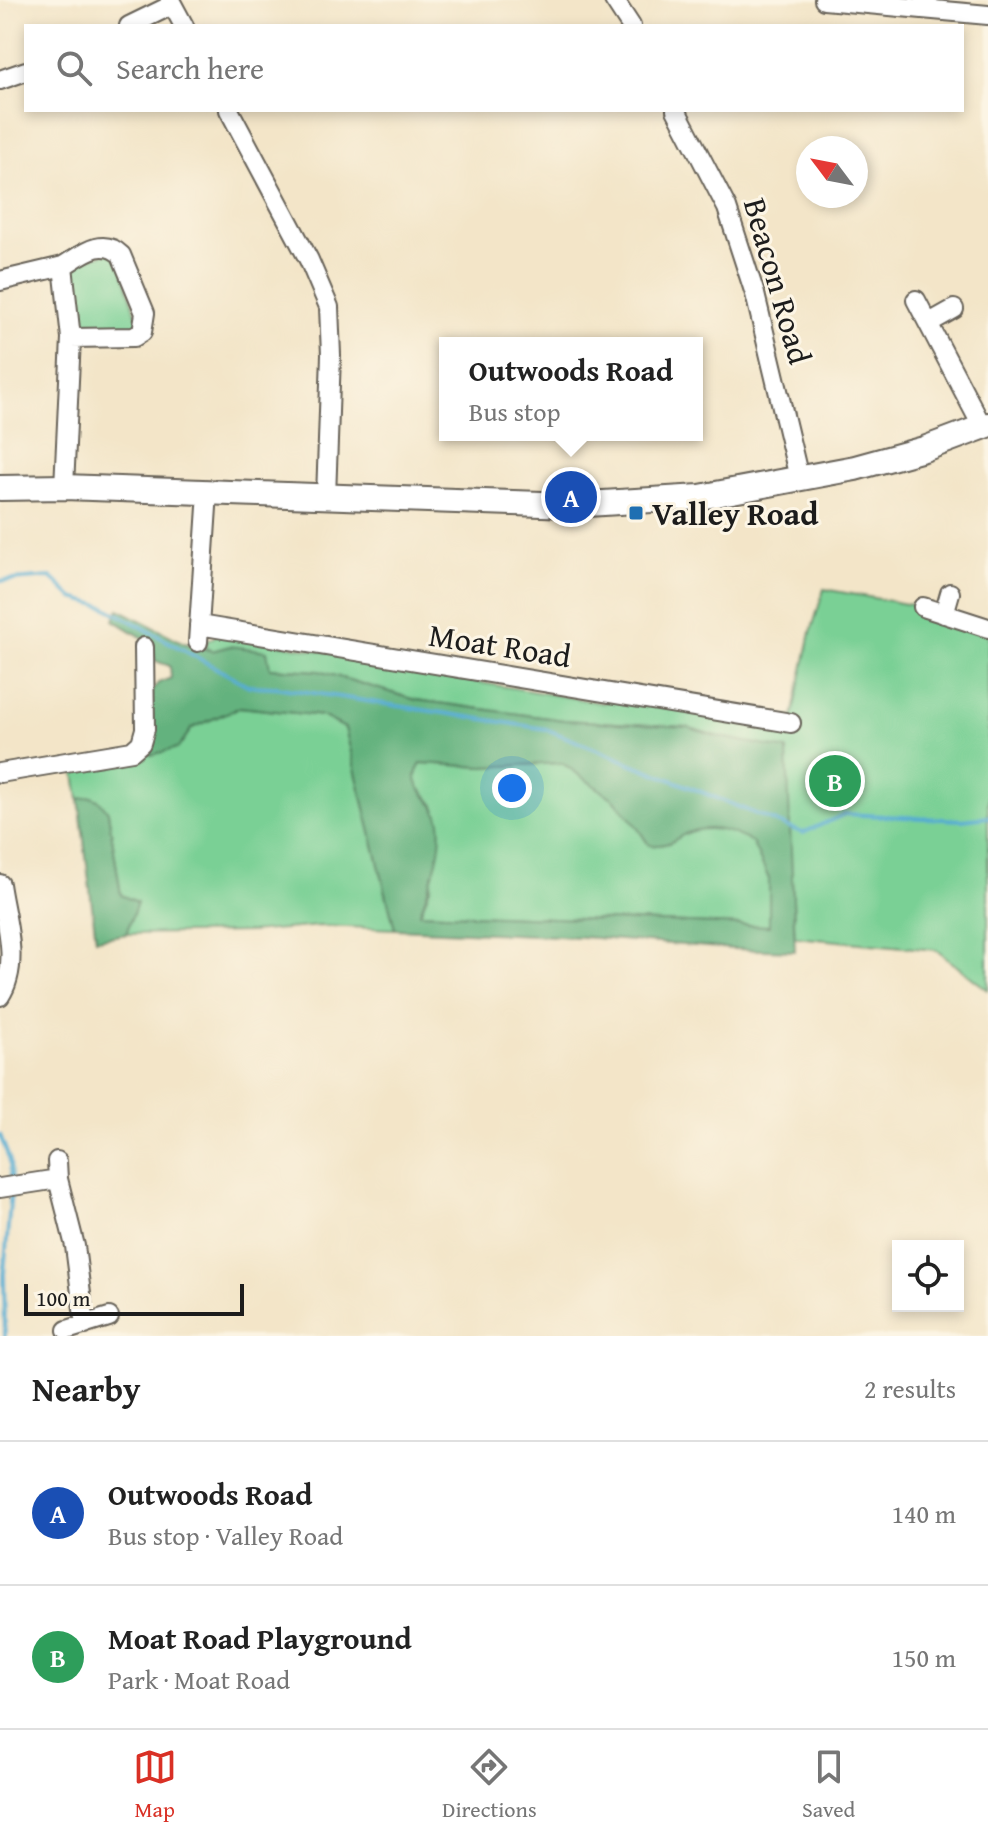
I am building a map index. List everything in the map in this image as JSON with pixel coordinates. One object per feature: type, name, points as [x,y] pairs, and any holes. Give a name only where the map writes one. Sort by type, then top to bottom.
[{"type":"street","points":[[614,0],[630,24]]},
{"type":"street","points":[[824,0],[889,3],[988,15]]},
{"type":"street","points":[[132,24],[171,2],[183,24]]},
{"type":"street","points":[[0,80],[24,72]]},
{"type":"street","points":[[230,112],[309,260],[329,307],[331,355],[326,497]]},
{"type":"street","name":"Beacon Road","points":[[677,112],[727,208],[755,294],[799,478]]},
{"type":"street","points":[[0,281],[63,266],[93,248],[102,246],[116,250],[121,255],[145,313],[142,332],[134,337],[71,338]]},
{"type":"street","points":[[63,266],[71,338],[64,487]]},
{"type":"street","points":[[0,488],[64,487],[571,505],[700,497],[855,468],[924,449],[985,426],[916,300]]},
{"type":"street","points":[[929,323],[954,309]]},
{"type":"street","name":"Moat Road","points":[[208,492],[199,634],[791,723]]},
{"type":"street","points":[[944,614],[950,593]]},
{"type":"street","points":[[923,607],[988,628]]},
{"type":"street","points":[[0,773],[132,751],[141,743],[145,729],[153,672],[144,647]]},
{"type":"street","points":[[0,884],[11,954],[6,987],[0,996]]},
{"type":"street","points":[[8,1187],[57,1170],[75,1246],[76,1328],[109,1317]]},
{"type":"green space","points":[[116,250],[142,332],[71,338],[63,266]]},
{"type":"green space","points":[[824,589],[923,607],[988,626],[988,990],[936,950],[795,937],[790,843],[716,736],[687,727],[564,720],[416,700],[319,671],[270,668],[230,646],[212,651],[206,648],[207,641],[219,634],[364,658],[369,664],[603,703],[611,699],[793,717],[811,632]]},
{"type":"green space","points":[[119,609],[182,642],[212,651],[230,646],[267,651],[270,668],[319,671],[416,700],[564,720],[687,727],[787,750],[795,951],[395,929],[345,728],[322,716],[240,707],[192,728],[178,748],[151,755],[150,693],[158,683],[171,678],[170,666],[155,661],[151,643],[114,620]],"holes":[[[421,763],[483,767],[562,763],[615,800],[649,845],[666,844],[690,832],[705,829],[725,831],[752,842],[769,879],[769,926],[420,913],[435,869],[441,834],[437,813],[418,786],[417,772]]]},
{"type":"green space","points":[[239,707],[322,716],[345,728],[395,929],[320,926],[250,932],[126,934],[137,902],[121,895],[108,812],[92,797],[79,799],[74,768],[178,748],[192,728]]},
{"type":"green space","points":[[421,763],[483,767],[562,763],[615,800],[649,845],[666,844],[690,831],[705,828],[726,831],[753,842],[769,879],[769,926],[420,913],[431,886],[434,804],[416,781]]},
{"type":"green space","points":[[92,797],[100,801],[108,812],[121,895],[137,902],[126,934],[96,939],[79,799]]},
{"type":"waterway","points":[[0,581],[51,577],[73,598],[105,607],[249,686],[275,687],[546,729],[803,833],[845,814],[962,820],[988,817]]},
{"type":"waterway","points":[[0,1135],[10,1161],[11,1182]]},
{"type":"waterway","points":[[5,1336],[4,1274],[11,1191]]},
{"type":"place","name":"Outwoods Road","points":[[571,497]]},
{"type":"place","name":"Valley Road","points":[[636,513]]},
{"type":"place","name":"Moat Road Playground","points":[[835,781]]}]
